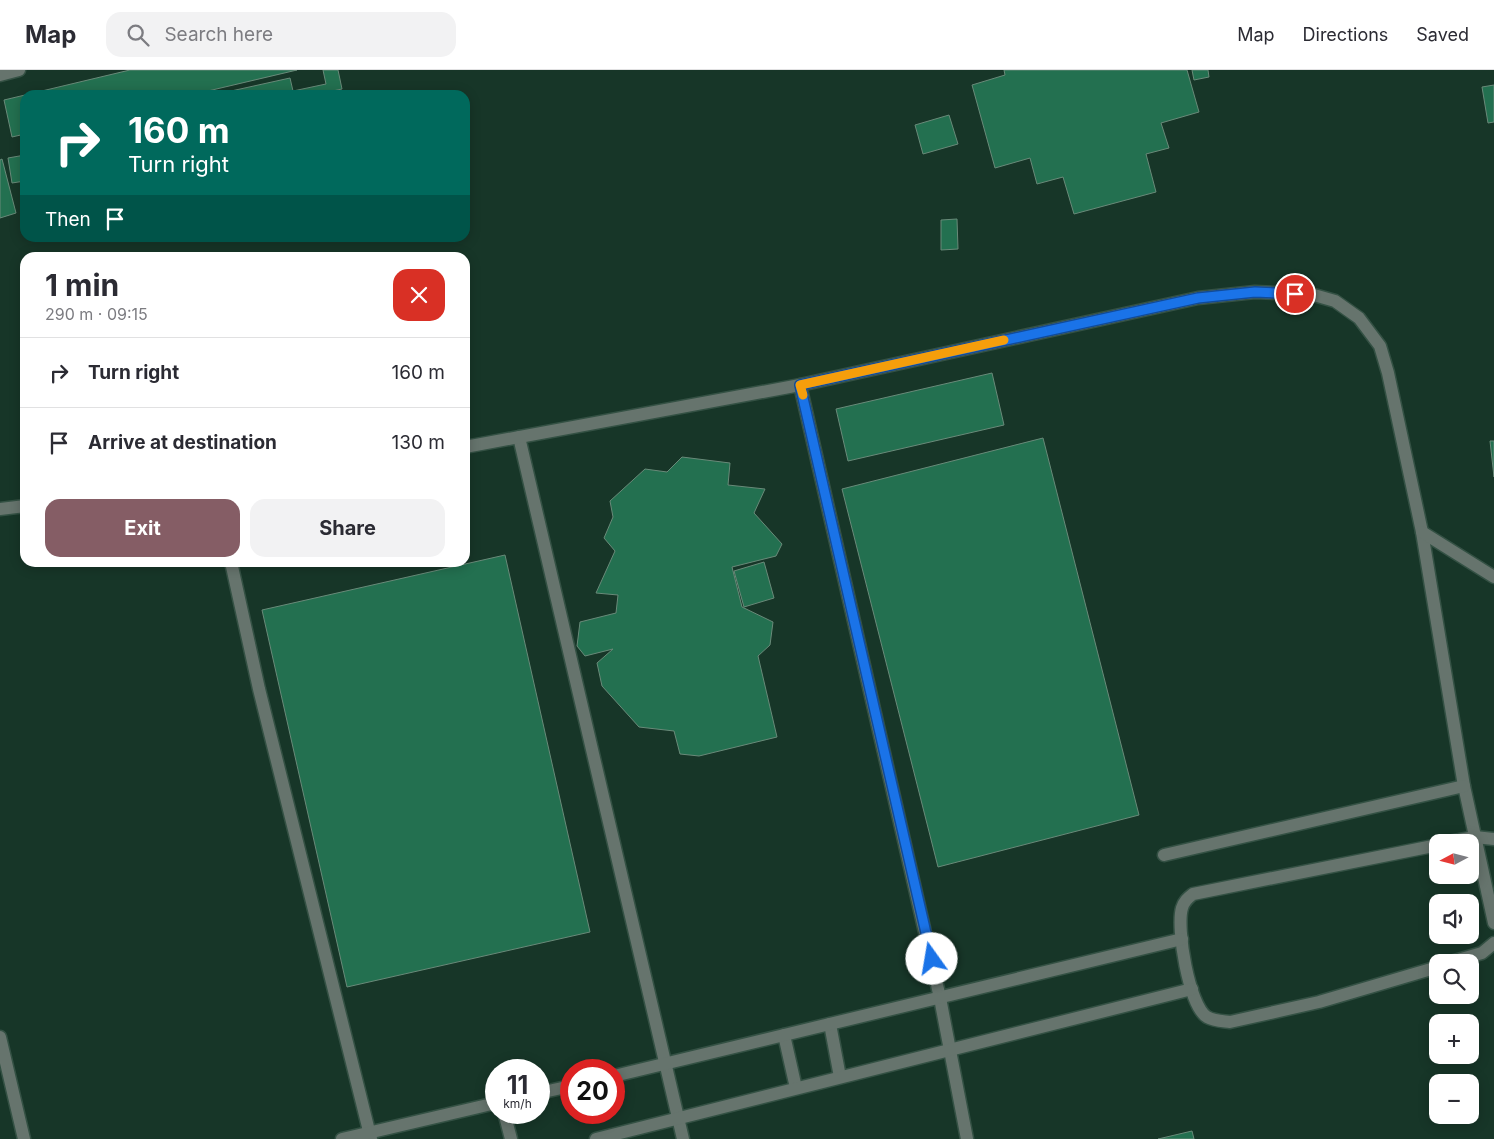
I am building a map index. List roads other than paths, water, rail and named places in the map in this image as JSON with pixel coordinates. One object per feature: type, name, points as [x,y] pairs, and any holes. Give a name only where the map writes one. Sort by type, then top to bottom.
[{"type":"lane","points":[[0,75],[19,70]]},
{"type":"lane","points":[[470,446],[800,385],[1198,298],[1255,292],[1314,295],[1335,301],[1359,318],[1380,346],[1388,373],[1422,532],[1464,786],[1475,834]]},
{"type":"lane","points":[[800,385],[940,998],[967,1139]]},
{"type":"lane","points":[[519,437],[683,1139]]},
{"type":"lane","points":[[0,509],[20,507]]},
{"type":"lane","points":[[1422,532],[1494,577]]},
{"type":"lane","points":[[232,567],[259,689],[370,1136]]},
{"type":"lane","points":[[1164,855],[1464,786]]},
{"type":"lane","points":[[1479,837],[1494,839]]},
{"type":"lane","points":[[1429,847],[1193,894],[1185,900],[1181,909],[1179,925],[1193,998],[1200,1010],[1208,1017],[1230,1022],[1319,1002],[1429,969]]},
{"type":"lane","points":[[1479,851],[1494,923]]},
{"type":"lane","points":[[625,1073],[1182,939]]},
{"type":"lane","points":[[1479,955],[1494,944]]},
{"type":"lane","points":[[596,1139],[1192,989]]},
{"type":"lane","points":[[830,1024],[840,1077]]},
{"type":"lane","points":[[784,1035],[796,1088]]},
{"type":"lane","points":[[0,1037],[24,1139]]},
{"type":"lane","points":[[342,1139],[370,1136],[485,1106]]},
{"type":"lane","points":[[507,1124],[511,1139]]}]
